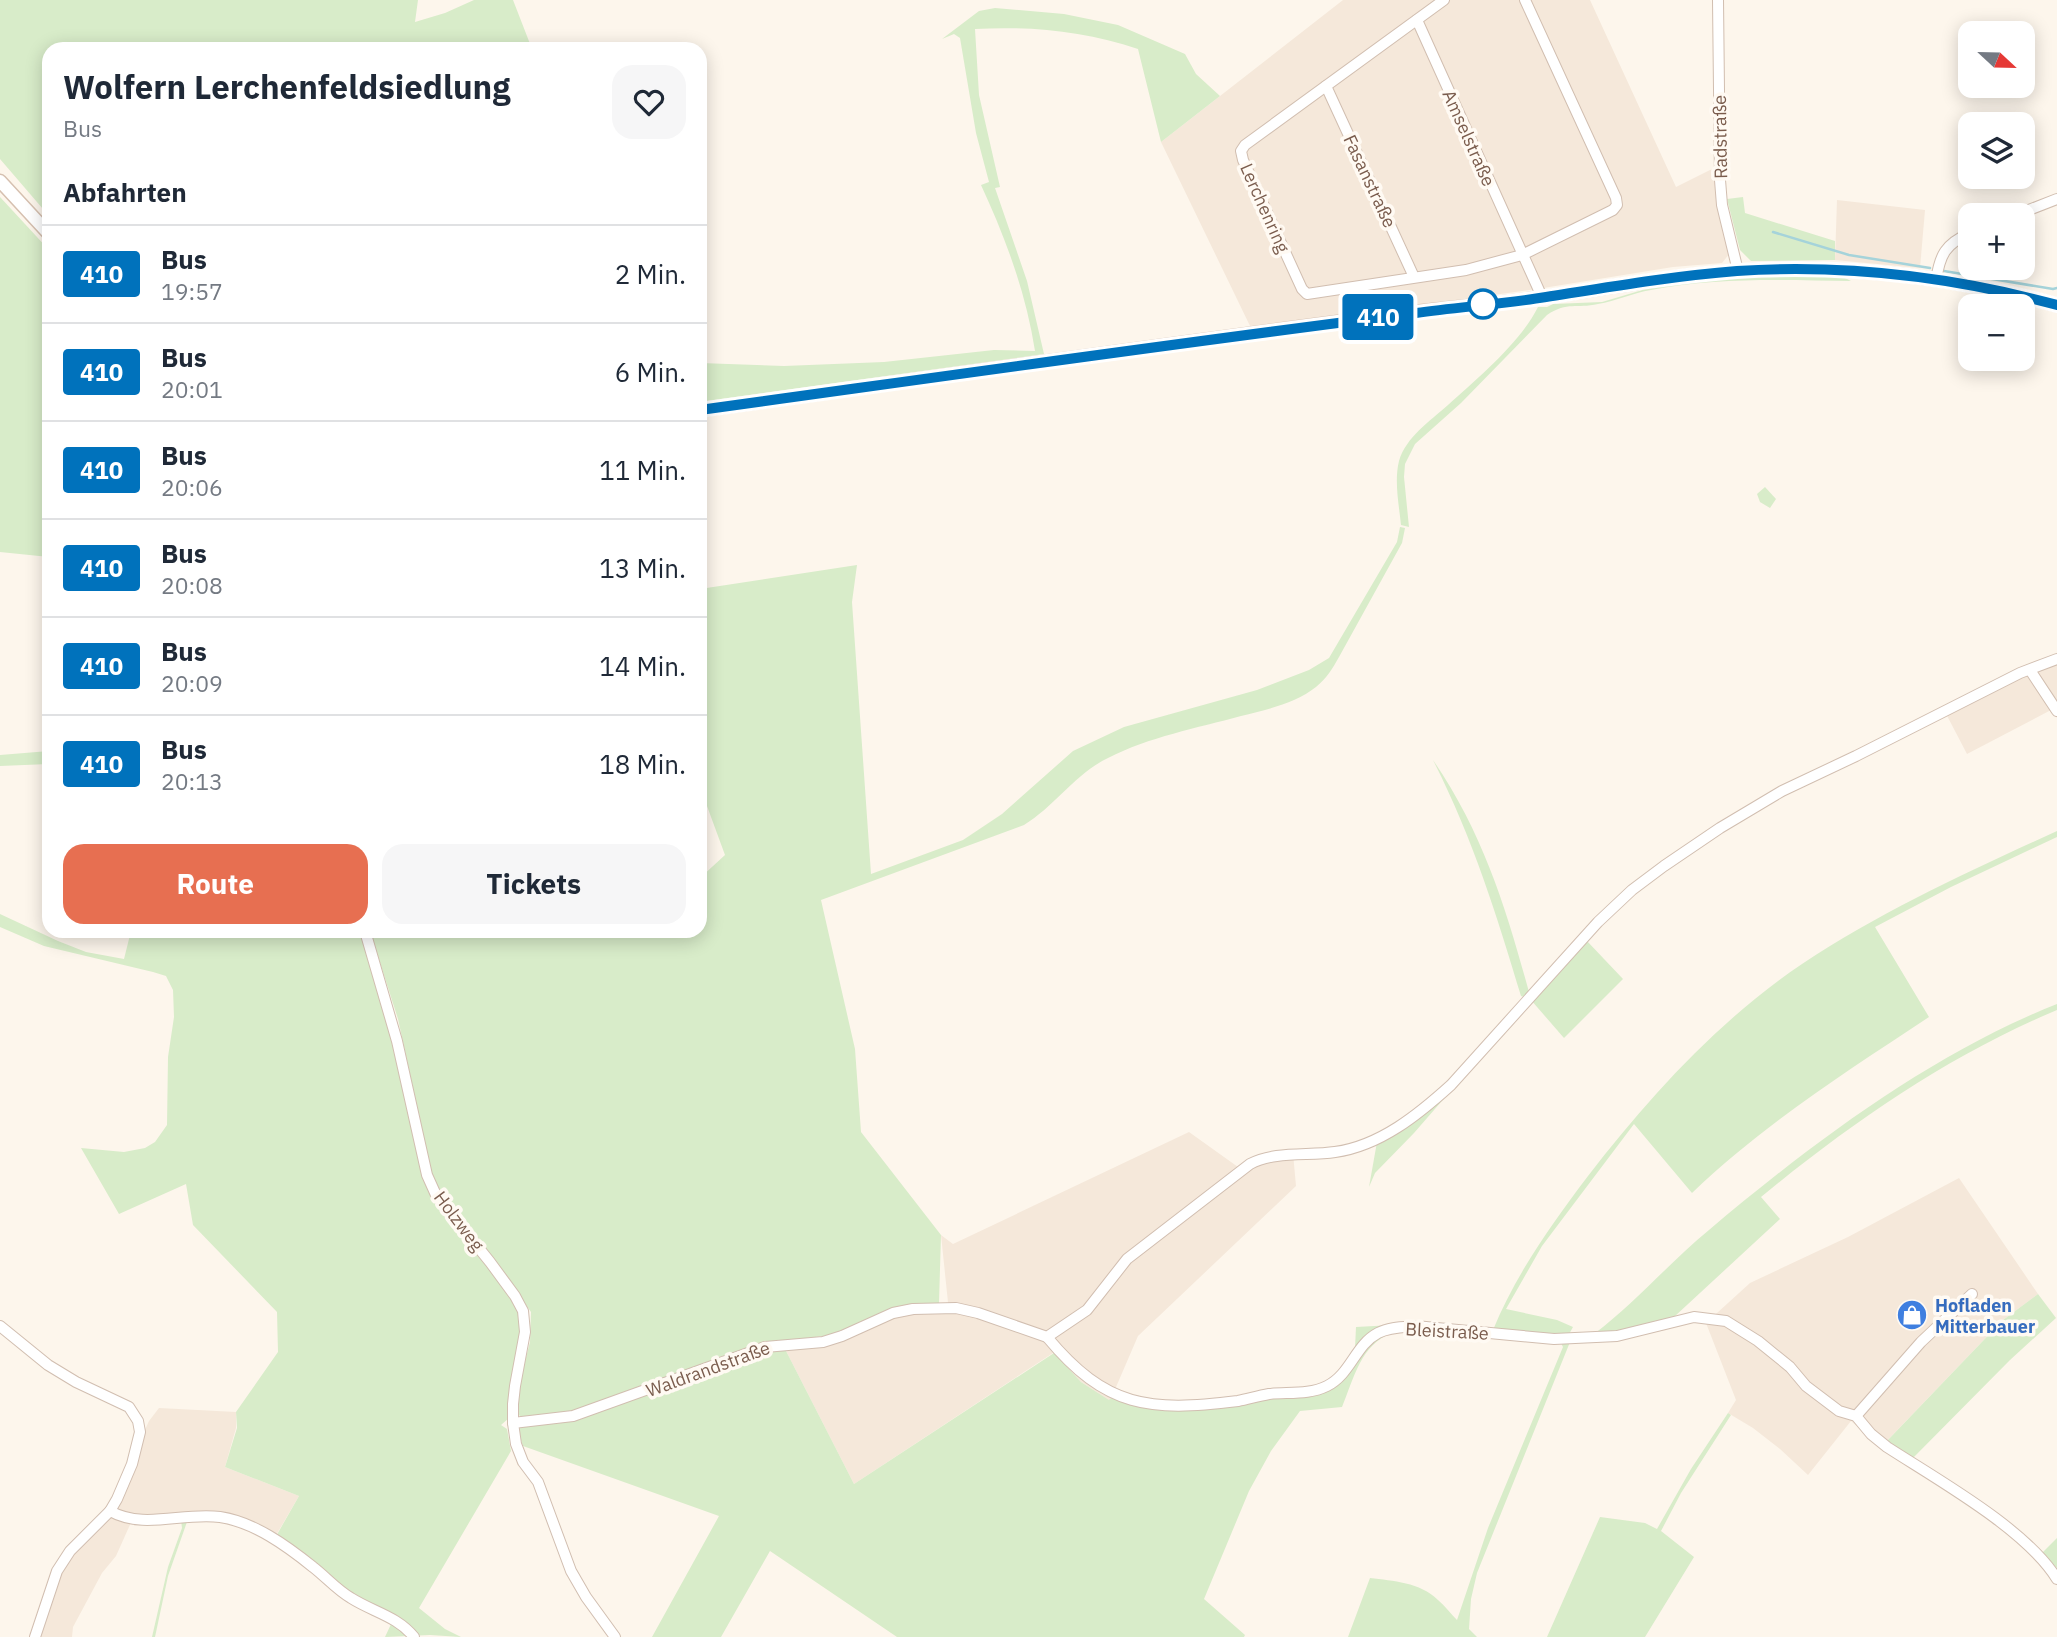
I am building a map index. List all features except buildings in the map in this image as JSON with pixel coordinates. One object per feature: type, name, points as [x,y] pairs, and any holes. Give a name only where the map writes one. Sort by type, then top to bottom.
[{"type":"main road","points":[[0,181],[42,226]]},
{"type":"main road","points":[[707,409],[1265,332],[1738,271],[1855,271],[1936,280],[2057,305]]},
{"type":"street","name":"Lerchenring","points":[[1444,0],[1245,145],[1241,151],[1302,289],[1307,294],[1466,270],[1522,255],[1613,210],[1617,205],[1525,0]]},
{"type":"street","name":"Radstraße","points":[[1718,0],[1722,205],[1738,271]]},
{"type":"street","name":"Amselstraße","points":[[1417,20],[1522,255]]},
{"type":"street","name":"Fasanstraße","points":[[1326,86],[1414,276]]},
{"type":"street","points":[[2035,208],[2057,199]]},
{"type":"street","points":[[1936,280],[1939,261],[1944,252],[1958,240]]},
{"type":"street","points":[[1522,255],[1542,298]]},
{"type":"street","points":[[1047,1337],[1087,1310],[1127,1259],[1250,1164],[1266,1157],[1339,1151],[1373,1141],[1428,1106],[1451,1085],[1598,922],[1632,890],[1720,828],[1782,791],[2020,673],[2057,659]]},
{"type":"street","points":[[2030,670],[2057,711]]},
{"type":"street","name":"Holzweg","points":[[367,938],[397,1041],[427,1175],[436,1195],[516,1296],[523,1311],[525,1332],[515,1386],[513,1423],[516,1444],[523,1462],[538,1482],[571,1571],[615,1637]]},
{"type":"street","points":[[1972,1294],[1920,1342],[1856,1416],[1871,1434],[1887,1447],[1972,1503],[2029,1545],[2043,1558],[2057,1579]]},
{"type":"street","name":"Waldrandstraße","points":[[513,1423],[573,1416],[765,1347],[823,1342],[893,1313],[913,1309],[956,1308],[1047,1337]]},
{"type":"street","name":"Bleistraße","points":[[1047,1337],[1065,1359],[1092,1382],[1110,1393],[1157,1406],[1231,1401],[1321,1389],[1342,1376],[1373,1337],[1380,1332],[1402,1327],[1554,1339],[1617,1336],[1694,1317],[1726,1321],[1758,1341],[1790,1367],[1806,1386],[1839,1411],[1856,1416]]},
{"type":"street","points":[[0,1326],[48,1365],[76,1382],[129,1407],[138,1421],[139,1441],[132,1464],[110,1511],[70,1551],[57,1571],[35,1637]]},
{"type":"street","points":[[110,1511],[122,1518],[136,1521],[201,1515],[249,1525],[312,1566],[351,1598],[392,1617],[414,1637]]},
{"type":"shaded area","points":[[1343,0],[1590,0],[1676,187],[1718,166],[1716,201],[1730,253],[1722,263],[1673,267],[1537,289],[1251,328],[1161,142]]},
{"type":"shaded area","points":[[1837,200],[1925,210],[1920,268],[1835,260]]},
{"type":"shaded area","points":[[2057,655],[2057,718],[2051,710],[1967,754],[1943,708],[2007,674]]},
{"type":"shaded area","points":[[1189,1132],[1238,1167],[1263,1154],[1293,1153],[1296,1186],[1138,1336],[1110,1401],[1081,1382],[1053,1353],[854,1484],[784,1347],[825,1347],[883,1320],[922,1311],[949,1312],[941,1235],[953,1244]]},
{"type":"shaded area","points":[[1959,1178],[2038,1294],[2003,1320],[1881,1447],[1851,1421],[1808,1475],[1753,1428],[1728,1413],[1736,1400],[1706,1323],[1750,1283],[1848,1237]]},
{"type":"shaded area","points":[[159,1408],[236,1412],[236,1428],[225,1467],[299,1496],[275,1537],[247,1521],[133,1518],[116,1556],[102,1573],[73,1627],[72,1637],[38,1637],[59,1577],[70,1558],[102,1523],[149,1421]]},
{"type":"green space","points":[[0,0],[418,0],[415,22],[474,0],[513,0],[529,42],[42,42],[42,208],[0,159]]},
{"type":"green space","points":[[995,8],[1064,14],[1118,25],[1185,54],[1196,74],[1220,96],[1161,142],[1138,49],[1057,31],[975,29],[979,95],[1000,187],[995,188],[1027,281],[1044,354],[707,401],[707,363],[784,366],[884,362],[994,350],[1035,351],[1014,266],[981,185],[989,182],[976,133],[960,38],[954,34],[942,39],[979,11]]},
{"type":"green space","points":[[0,197],[42,242],[42,556],[0,552]]},
{"type":"green space","points":[[1743,197],[1745,213],[1835,241],[1835,260],[1751,261],[1740,250],[1727,199]]},
{"type":"green space","points":[[1796,275],[1843,277],[1851,281],[1751,280],[1700,283],[1644,291],[1598,304],[1567,307],[1547,315],[1461,403],[1415,444],[1405,464],[1404,477],[1409,527],[1401,525],[1397,477],[1399,461],[1407,444],[1498,359],[1521,334],[1538,307],[1602,302],[1656,286],[1696,281]]},
{"type":"green space","points":[[1765,487],[1776,499],[1770,508],[1760,502],[1757,494]]},
{"type":"green space","points":[[1400,527],[1405,528],[1402,543],[1332,669],[1308,693],[1290,702],[1140,744],[1096,765],[1024,825],[821,900],[855,1049],[861,1132],[941,1235],[939,1303],[913,1306],[841,1334],[764,1343],[571,1413],[522,1418],[517,1413],[518,1388],[530,1342],[531,1312],[499,1267],[438,1193],[398,1019],[372,938],[707,938],[707,872],[725,855],[707,806],[707,588],[857,565],[852,602],[871,874],[963,840],[1002,814],[1073,751],[1124,727],[1257,690],[1309,670],[1329,658],[1397,542]]},
{"type":"green space","points":[[42,752],[42,764],[0,766],[0,755]]},
{"type":"green space","points":[[1433,760],[1466,815],[1491,872],[1529,992],[1524,997],[1521,996],[1472,848]]},
{"type":"green space","points":[[2057,831],[2057,837],[1951,887],[1875,927],[1929,1017],[1777,1121],[1692,1193],[1634,1124],[1542,1246],[1506,1309],[1557,1320],[1573,1327],[1568,1336],[1493,1330],[1512,1289],[1535,1250],[1588,1176],[1660,1089],[1742,1009],[1802,964],[1863,926]]},
{"type":"green space","points":[[0,914],[42,934],[42,938],[52,938],[86,952],[124,959],[129,938],[362,938],[394,1043],[436,1202],[509,1294],[520,1312],[521,1326],[509,1418],[501,1425],[507,1429],[511,1451],[419,1608],[445,1629],[461,1637],[385,1637],[392,1622],[362,1609],[275,1538],[299,1496],[225,1467],[237,1428],[236,1412],[278,1352],[277,1312],[193,1225],[186,1184],[119,1214],[81,1148],[124,1152],[145,1148],[155,1142],[167,1125],[168,1057],[174,1017],[173,990],[166,976],[44,946],[0,927]]},
{"type":"green space","points":[[1586,940],[1623,979],[1564,1038],[1531,1000]]},
{"type":"green space","points":[[2057,1004],[2057,1010],[1978,1048],[1902,1093],[1830,1143],[1761,1197],[1780,1219],[1674,1317],[1626,1331],[1594,1334],[1709,1230],[1831,1133],[1874,1103],[1964,1048]]},
{"type":"green space","points":[[1454,1087],[1375,1173],[1369,1187],[1377,1142]]},
{"type":"green space","points":[[2038,1294],[2056,1318],[2010,1360],[1912,1459],[1886,1442],[2003,1320]]},
{"type":"green space","points":[[1393,1325],[1355,1348],[1356,1327]]},
{"type":"green space","points":[[1392,1333],[1381,1338],[1366,1354],[1342,1407],[1300,1411],[1271,1451],[1249,1491],[1204,1599],[1245,1635],[1244,1637],[897,1637],[770,1551],[721,1637],[652,1637],[719,1516],[523,1446],[518,1431],[521,1426],[562,1423],[605,1410],[784,1347],[854,1484],[1054,1353],[1081,1382],[1109,1400],[1112,1397],[1147,1408],[1165,1410],[1311,1395],[1379,1335]]},
{"type":"green space","points":[[1560,1341],[1570,1342],[1477,1573],[1471,1599],[1469,1629],[1477,1637],[1348,1637],[1370,1578],[1406,1583],[1423,1589],[1457,1620],[1488,1528],[1563,1347]]},
{"type":"green space","points":[[1728,1413],[1731,1415],[1681,1493],[1661,1531],[1694,1557],[1645,1637],[1547,1637],[1600,1517],[1645,1523],[1657,1529],[1691,1469]]},
{"type":"green space","points":[[188,1519],[168,1576],[155,1637],[152,1637],[168,1567],[182,1528],[181,1520]]},
{"type":"green space","points":[[2057,1538],[2057,1568],[2042,1553]]},
{"type":"waterway","points":[[1773,232],[1849,255],[1930,268]]},
{"type":"waterway","points":[[1944,271],[2057,288]]},
{"type":"bus line","name":"410","points":[[707,409],[1040,362],[1738,271],[1855,271],[1888,274],[1975,286],[2057,305]]},
{"type":"place","name":"Hofladen Mitterbauer","points":[[1912,1315]]}]
